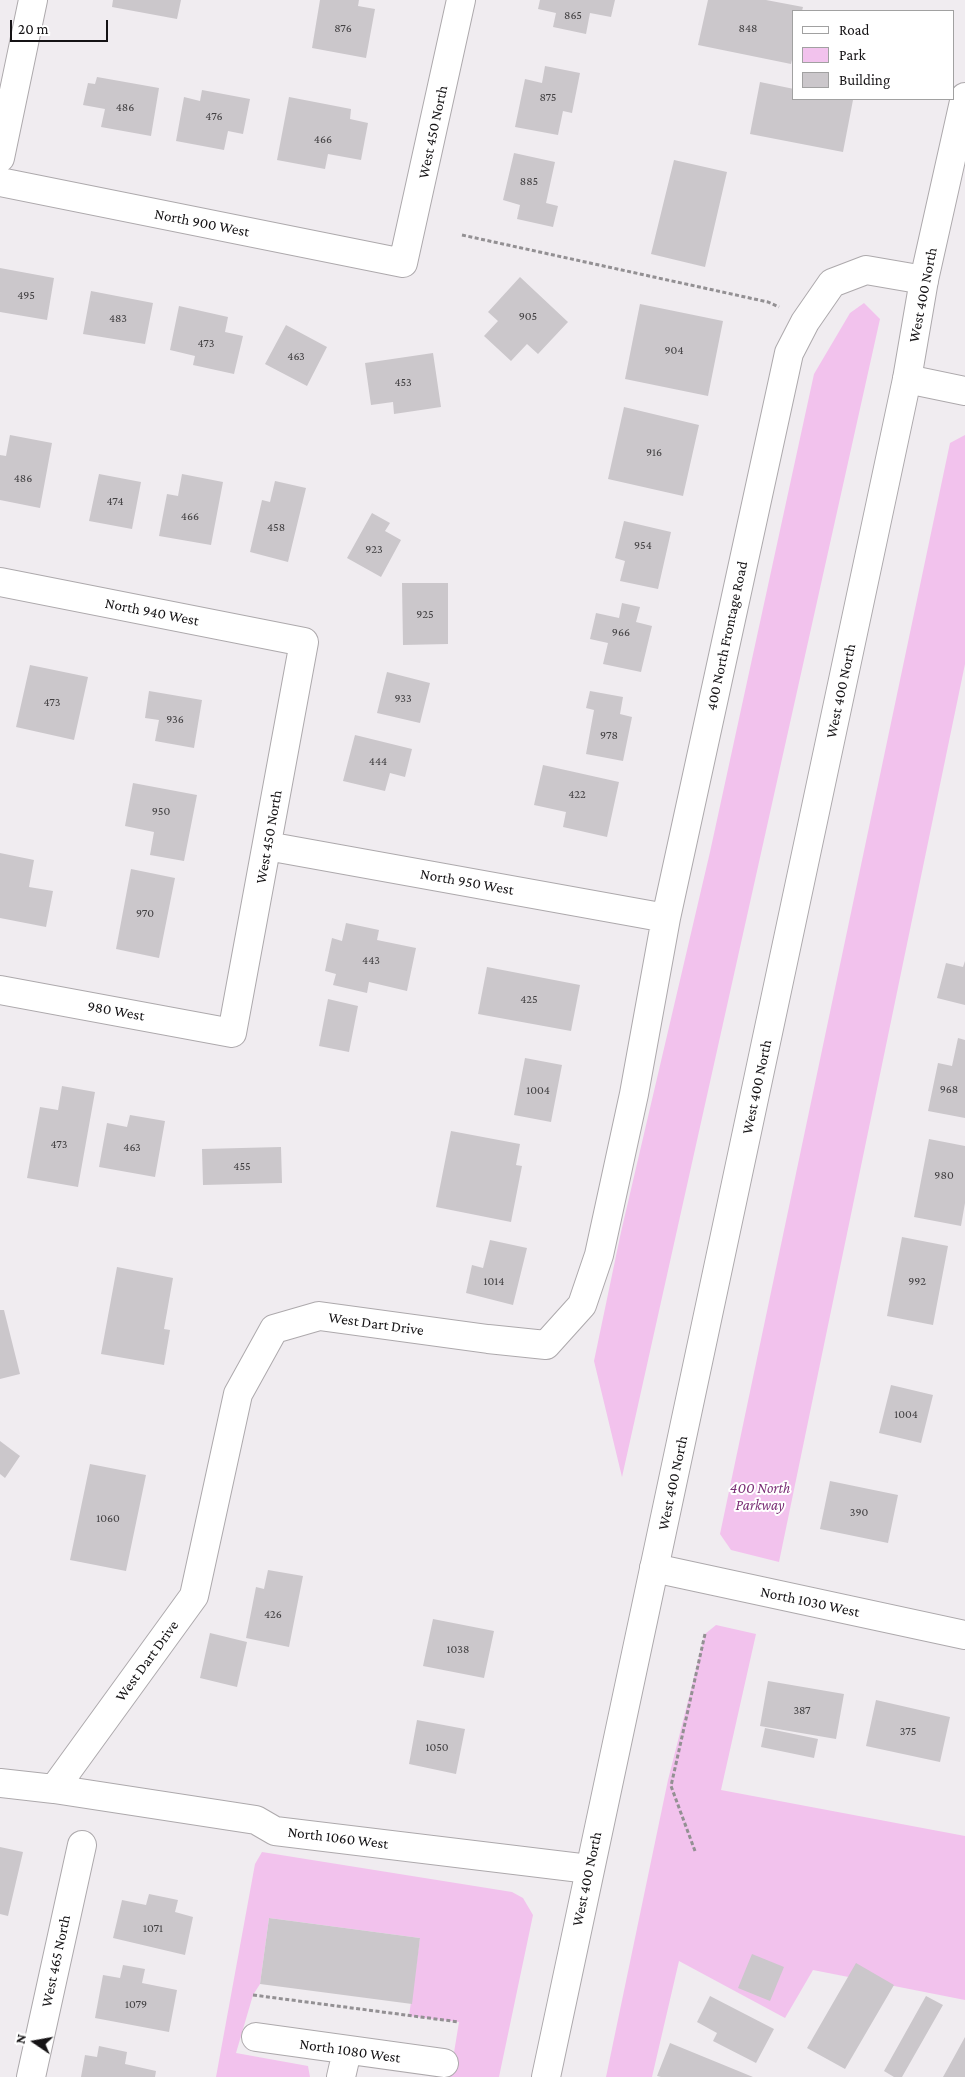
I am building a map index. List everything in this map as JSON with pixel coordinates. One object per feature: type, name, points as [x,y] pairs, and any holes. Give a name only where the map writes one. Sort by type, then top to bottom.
[{"type":"street","points":[[0,158],[33,0]]},
{"type":"street","name":"West 450 North","points":[[403,263],[461,0]]},
{"type":"street","name":"West 400 North","points":[[546,2077],[907,379],[924,280],[965,97]]},
{"type":"street","name":"North 900 West","points":[[0,182],[403,263]]},
{"type":"street","name":"400 North Frontage Road","points":[[634,1094],[666,918],[789,353],[805,322],[832,283],[866,270],[924,280]]},
{"type":"street","points":[[907,379],[965,391]]},
{"type":"street","name":"North 940 West","points":[[0,582],[304,642]]},
{"type":"street","name":"West 450 North","points":[[232,1033],[304,642]]},
{"type":"street","name":"North 950 West","points":[[267,846],[666,918]]},
{"type":"street","name":"980 West","points":[[0,990],[232,1033]]},
{"type":"street","name":"West Dart Drive","points":[[54,1789],[194,1596],[238,1394],[274,1329],[319,1316],[488,1340],[546,1345],[582,1305],[596,1263],[634,1094]]},
{"type":"street","name":"North 1030 West","points":[[654,1568],[965,1635]]},
{"type":"street","name":"North 1060 West","points":[[0,1783],[54,1789],[256,1820],[276,1831],[590,1869]]},
{"type":"street","name":"West 465 North","points":[[31,2077],[82,1844]]},
{"type":"street","name":"North 1080 West","points":[[256,2037],[346,2051],[444,2063]]},
{"type":"street","points":[[340,2077],[346,2051]]},
{"type":"path","points":[[462,235],[768,302],[782,309]]},
{"type":"path","points":[[695,1851],[671,1786],[705,1634]]},
{"type":"path","points":[[253,1995],[459,2022]]},
{"type":"green space","points":[[864,303],[880,319],[622,1477],[594,1361],[621,1232],[710,852],[814,374],[850,313]]},
{"type":"green space","name":"400 North Parkway","points":[[965,435],[965,664],[779,1562],[731,1550],[720,1534],[950,443]]},
{"type":"green space","points":[[716,1625],[756,1634],[721,1790],[965,1836],[965,2000],[813,1970],[785,2018],[679,1961],[652,2077],[606,2077],[668,1780],[705,1634]]},
{"type":"green space","points":[[262,1852],[512,1892],[523,1898],[533,1915],[499,2077],[450,2077],[459,2022],[409,2016],[420,1938],[269,1918],[260,1984],[253,1995],[236,2053],[308,2066],[310,2077],[216,2077],[255,1864]]},
{"type":"building","points":[[113,0],[181,0],[177,19],[112,7]]},
{"type":"building","points":[[320,0],[359,0],[358,6],[375,9],[366,58],[312,48]]},
{"type":"building","points":[[540,0],[615,0],[611,17],[590,13],[586,34],[553,27],[556,13],[538,9]]},
{"type":"building","points":[[708,0],[766,0],[803,7],[802,10],[792,10],[791,64],[698,45]]},
{"type":"building","points":[[545,66],[580,73],[572,113],[563,111],[558,135],[515,127],[525,79],[542,83]]},
{"type":"building","points":[[97,77],[159,88],[151,136],[101,127],[105,109],[83,105],[88,83],[95,84]]},
{"type":"building","points":[[760,82],[792,89],[792,100],[853,100],[843,152],[750,134]]},
{"type":"building","points":[[202,90],[250,99],[243,134],[228,131],[224,150],[176,141],[184,97],[200,101]]},
{"type":"building","points":[[289,97],[351,109],[350,119],[368,123],[361,160],[328,154],[325,169],[277,160]]},
{"type":"building","points":[[514,153],[555,162],[546,203],[558,206],[553,227],[517,219],[520,205],[503,200]]},
{"type":"building","points":[[674,160],[727,172],[705,267],[651,254]]},
{"type":"building","points":[[0,268],[54,278],[47,320],[0,312]]},
{"type":"building","points":[[520,277],[568,322],[538,354],[527,344],[511,361],[484,336],[498,321],[488,312]]},
{"type":"building","points":[[91,291],[153,303],[145,344],[83,334]]},
{"type":"building","points":[[640,304],[723,321],[708,396],[625,379]]},
{"type":"building","points":[[179,306],[228,317],[225,332],[243,336],[234,374],[193,365],[195,356],[170,350]]},
{"type":"building","points":[[286,325],[327,347],[307,386],[265,364]]},
{"type":"building","points":[[433,353],[441,407],[394,414],[393,402],[371,405],[365,363]]},
{"type":"building","points":[[624,407],[699,425],[683,496],[608,479]]},
{"type":"building","points":[[10,435],[52,443],[40,508],[0,500],[0,455],[6,456]]},
{"type":"building","points":[[99,474],[141,482],[132,529],[89,521]]},
{"type":"building","points":[[182,474],[223,482],[211,545],[159,536],[167,494],[178,496]]},
{"type":"building","points":[[275,481],[306,488],[288,562],[250,552],[262,500],[270,502]]},
{"type":"building","points":[[372,513],[390,523],[385,531],[401,540],[381,577],[347,558]]},
{"type":"building","points":[[624,521],[671,532],[658,589],[620,581],[625,561],[615,558]]},
{"type":"building","points":[[402,583],[448,583],[448,644],[403,645]]},
{"type":"building","points":[[622,603],[640,607],[636,622],[652,626],[641,672],[603,664],[608,643],[590,639],[596,613],[619,618]]},
{"type":"building","points":[[30,665],[88,677],[74,740],[16,727]]},
{"type":"building","points":[[387,672],[430,683],[420,723],[377,713]]},
{"type":"building","points":[[149,691],[202,700],[194,748],[155,741],[159,720],[145,718]]},
{"type":"building","points":[[590,691],[623,697],[620,714],[632,717],[623,761],[586,754],[594,710],[586,708]]},
{"type":"building","points":[[355,735],[412,749],[405,777],[390,773],[385,791],[343,781]]},
{"type":"building","points":[[543,765],[619,782],[607,837],[563,827],[566,812],[534,805]]},
{"type":"building","points":[[133,783],[197,795],[184,861],[150,855],[154,832],[125,826]]},
{"type":"building","points":[[0,853],[34,860],[29,887],[53,891],[46,927],[0,918]]},
{"type":"building","points":[[131,869],[175,878],[159,958],[116,949]]},
{"type":"building","points":[[346,923],[379,930],[377,940],[416,948],[407,991],[369,982],[367,993],[333,985],[336,974],[325,971],[332,938],[342,941]]},
{"type":"building","points":[[965,961],[965,1005],[937,998],[946,963],[963,967]]},
{"type":"building","points":[[487,967],[580,985],[571,1031],[478,1014]]},
{"type":"building","points":[[328,999],[358,1006],[349,1052],[319,1046]]},
{"type":"building","points":[[958,1038],[965,1040],[965,1118],[928,1111],[938,1063],[952,1066]]},
{"type":"building","points":[[525,1058],[562,1065],[551,1122],[514,1115]]},
{"type":"building","points":[[62,1086],[95,1092],[78,1187],[27,1178],[40,1107],[58,1110]]},
{"type":"building","points":[[130,1115],[165,1121],[155,1177],[99,1167],[107,1123],[127,1127]]},
{"type":"building","points":[[451,1131],[520,1144],[516,1165],[522,1166],[511,1222],[436,1207]]},
{"type":"building","points":[[929,1139],[965,1146],[965,1203],[961,1226],[914,1217]]},
{"type":"building","points":[[281,1147],[282,1183],[203,1185],[202,1149]]},
{"type":"building","points":[[902,1237],[948,1246],[933,1325],[887,1316]]},
{"type":"building","points":[[490,1240],[527,1248],[513,1305],[466,1293],[472,1265],[483,1268]]},
{"type":"building","points":[[117,1267],[173,1278],[164,1329],[170,1330],[164,1365],[101,1354]]},
{"type":"building","points":[[0,1310],[4,1310],[20,1374],[0,1379]]},
{"type":"building","points":[[891,1385],[933,1395],[921,1443],[879,1433]]},
{"type":"building","points":[[0,1441],[20,1456],[5,1478],[0,1474]]},
{"type":"building","points":[[90,1464],[146,1475],[126,1571],[70,1560]]},
{"type":"building","points":[[830,1481],[898,1495],[888,1543],[820,1529]]},
{"type":"building","points":[[268,1570],[303,1576],[289,1647],[246,1638],[256,1587],[264,1589]]},
{"type":"building","points":[[433,1619],[494,1631],[484,1678],[423,1666]]},
{"type":"building","points":[[210,1633],[247,1642],[237,1687],[200,1678]]},
{"type":"building","points":[[768,1681],[844,1694],[836,1739],[760,1726]]},
{"type":"building","points":[[876,1700],[950,1717],[940,1762],[866,1746]]},
{"type":"building","points":[[417,1720],[465,1729],[456,1774],[409,1764]]},
{"type":"building","points":[[765,1728],[818,1739],[814,1758],[761,1747]]},
{"type":"building","points":[[0,1847],[23,1852],[8,1916],[0,1914]]},
{"type":"building","points":[[149,1894],[178,1900],[175,1912],[193,1917],[185,1955],[113,1938],[122,1900],[146,1905]]},
{"type":"building","points":[[269,1918],[420,1938],[412,2004],[260,1984]]},
{"type":"building","points":[[752,1954],[784,1967],[770,2001],[738,1988]]},
{"type":"building","points":[[856,1963],[894,1985],[845,2069],[807,2048]]},
{"type":"building","points":[[123,1965],[145,1969],[142,1983],[177,1990],[169,2032],[95,2018],[103,1975],[120,1978]]},
{"type":"building","points":[[710,1996],[774,2029],[756,2063],[713,2041],[717,2033],[697,2022]]},
{"type":"building","points":[[926,1996],[943,2005],[902,2077],[894,2077],[884,2071]]},
{"type":"building","points":[[965,2037],[965,2077],[943,2077]]},
{"type":"building","points":[[670,2043],[753,2077],[657,2076]]},
{"type":"building","points":[[99,2046],[127,2052],[125,2064],[156,2071],[155,2077],[81,2077],[85,2055],[97,2057]]}]
